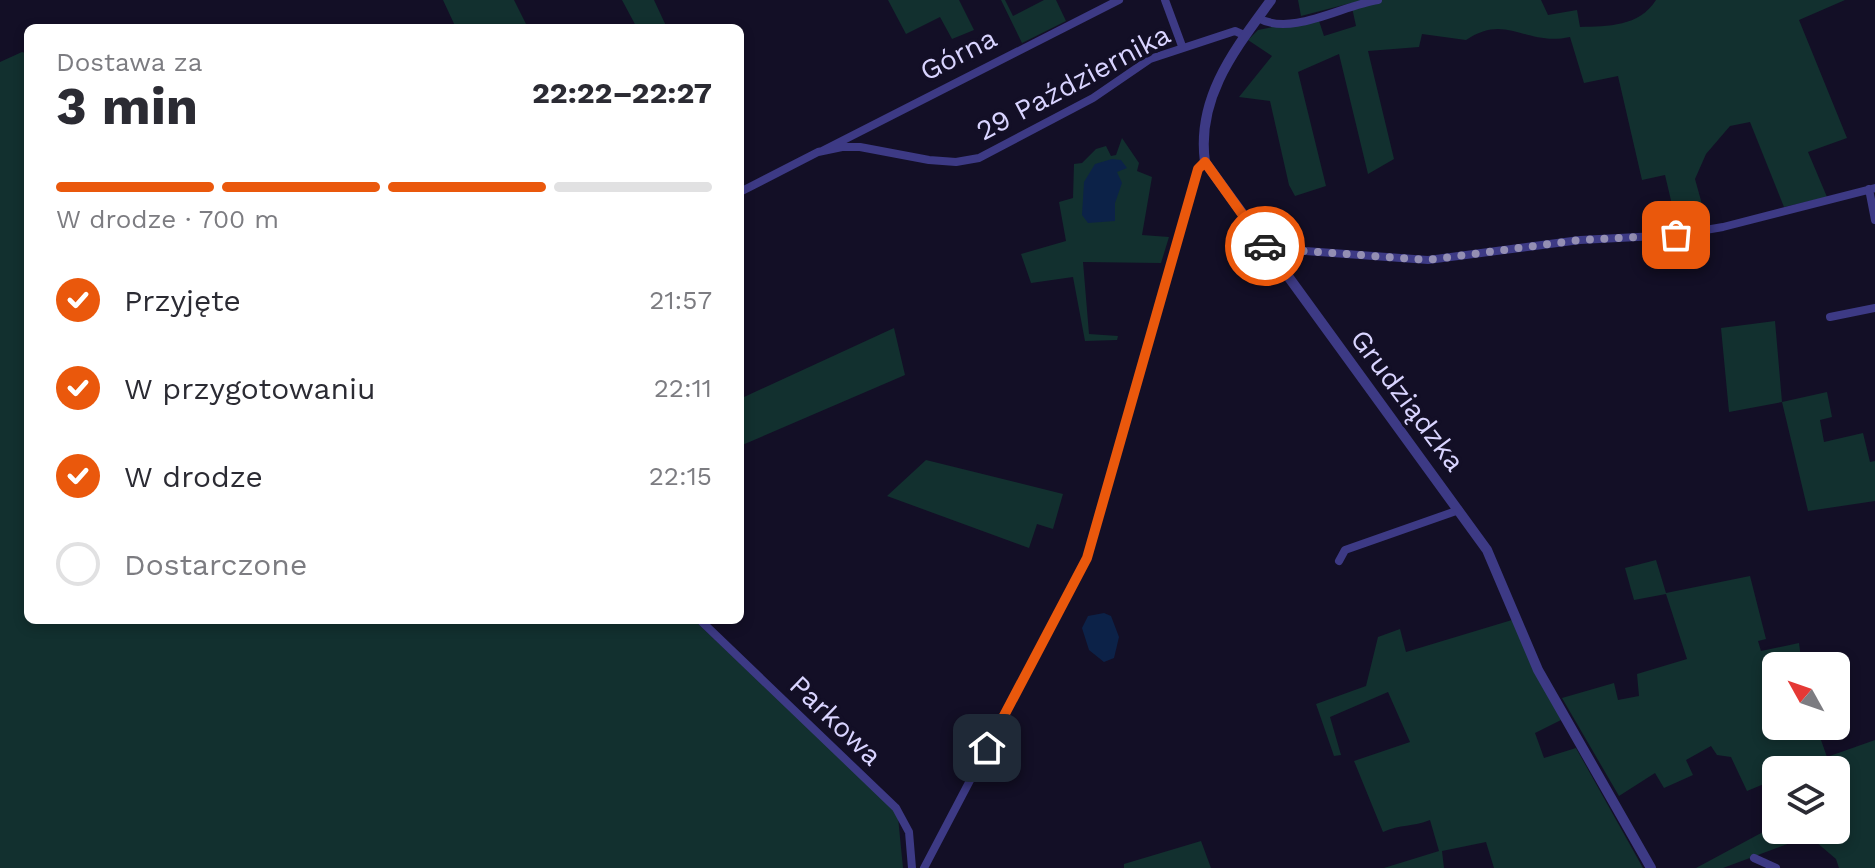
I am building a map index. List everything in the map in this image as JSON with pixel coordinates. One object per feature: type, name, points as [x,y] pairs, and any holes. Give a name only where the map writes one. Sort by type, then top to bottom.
[{"type":"street","name":"Górna","points":[[821,152],[844,136],[1119,0]]},
{"type":"street","points":[[1165,0],[1182,46]]},
{"type":"street","points":[[924,868],[1087,558],[1161,291],[1198,169],[1205,162],[1211,99],[1222,70],[1271,0]]},
{"type":"street","points":[[1258,18],[1274,24],[1297,22],[1378,0]]},
{"type":"street","name":"29 Października","points":[[744,190],[821,152],[860,147],[929,160],[956,162],[979,158],[1093,98],[1150,59],[1235,31],[1244,35]]},
{"type":"street","name":"Grudziądzka","points":[[1205,162],[1459,510],[1497,567],[1538,670],[1651,868]]},
{"type":"street","points":[[1270,253],[1278,249],[1428,260],[1580,240],[1676,235],[1723,227],[1872,188],[1875,220]]},
{"type":"street","points":[[1830,317],[1875,308]]},
{"type":"street","points":[[1339,561],[1345,550],[1459,510]]},
{"type":"street","name":"Parkowa","points":[[704,624],[896,808],[909,832],[912,868]]},
{"type":"street","points":[[1754,858],[1776,868]]},
{"type":"green space","points":[[443,0],[514,0],[526,24],[454,24]]},
{"type":"green space","points":[[622,0],[654,0],[665,24],[635,24]]},
{"type":"green space","points":[[888,0],[959,0],[974,30],[952,39],[940,17],[906,34]]},
{"type":"green space","points":[[1001,0],[1005,0],[1013,16],[1044,0],[1056,0],[1066,21],[1022,43]]},
{"type":"green space","points":[[1298,0],[1541,0],[1548,15],[1577,10],[1580,27],[1632,20],[1649,9],[1656,0],[1845,0],[1799,20],[1847,138],[1808,152],[1827,197],[1784,207],[1750,122],[1730,126],[1706,154],[1695,179],[1708,226],[1678,230],[1665,175],[1642,180],[1618,76],[1584,83],[1570,37],[1541,38],[1505,29],[1480,32],[1466,40],[1422,34],[1419,47],[1368,51],[1394,159],[1368,174],[1339,54],[1298,72],[1326,186],[1295,196],[1289,185],[1270,101],[1239,97],[1272,56],[1248,40],[1258,30],[1318,18],[1324,36],[1356,26],[1351,3],[1301,16]]},
{"type":"green space","points":[[24,53],[24,624],[698,624],[892,807],[898,817],[903,868],[0,868],[0,62]]},
{"type":"green space","points":[[1122,138],[1139,163],[1137,171],[1152,177],[1142,235],[1169,237],[1161,263],[1083,262],[1089,334],[1118,336],[1117,340],[1085,341],[1073,277],[1031,283],[1021,254],[1066,241],[1059,202],[1073,198],[1074,164],[1082,163],[1096,149],[1106,146],[1111,156],[1116,155]]},
{"type":"green space","points":[[1775,321],[1782,402],[1729,412],[1721,328]]},
{"type":"green space","points":[[894,328],[905,375],[744,444],[744,397]]},
{"type":"green space","points":[[1827,392],[1832,417],[1820,420],[1824,442],[1863,433],[1870,462],[1875,461],[1875,501],[1808,511],[1782,402]]},
{"type":"green space","points":[[926,460],[1063,494],[1053,529],[1037,524],[1029,548],[887,496]]},
{"type":"green space","points":[[1656,560],[1666,593],[1750,576],[1766,639],[1758,641],[1761,651],[1799,643],[1800,652],[1762,652],[1762,740],[1821,740],[1827,756],[1762,756],[1762,785],[1747,791],[1731,757],[1717,755],[1711,746],[1686,760],[1693,775],[1664,788],[1655,773],[1619,796],[1562,698],[1614,683],[1618,700],[1639,696],[1637,674],[1687,659],[1666,594],[1634,600],[1625,568]]},
{"type":"green space","points":[[1512,620],[1561,720],[1535,733],[1544,758],[1576,748],[1643,868],[1494,868],[1486,842],[1442,851],[1444,868],[1384,868],[1439,851],[1430,820],[1383,832],[1354,761],[1410,742],[1388,692],[1330,717],[1341,755],[1334,756],[1316,704],[1366,686],[1378,637],[1400,629],[1406,652]]},
{"type":"green space","points":[[1875,740],[1875,868],[1839,868],[1836,859],[1818,844],[1850,844],[1850,756],[1830,756]]},
{"type":"green space","points":[[1762,833],[1762,844],[1788,844],[1723,868],[1696,868]]},
{"type":"green space","points":[[1201,841],[1211,868],[1124,868],[1124,864]]},
{"type":"water","points":[[1121,160],[1127,168],[1117,172],[1122,183],[1115,203],[1115,221],[1088,223],[1082,215],[1084,182],[1095,164]]},
{"type":"water","points":[[1104,613],[1111,616],[1119,637],[1114,658],[1104,662],[1089,650],[1082,628],[1088,616]]},
{"type":"way so far","points":[[1265,246],[1270,253],[1278,249],[1428,260],[1580,240],[1676,235]]},
{"type":"route","points":[[987,748],[1045,643],[1087,558],[1107,496],[1161,291],[1198,169],[1205,162],[1265,246]]}]
